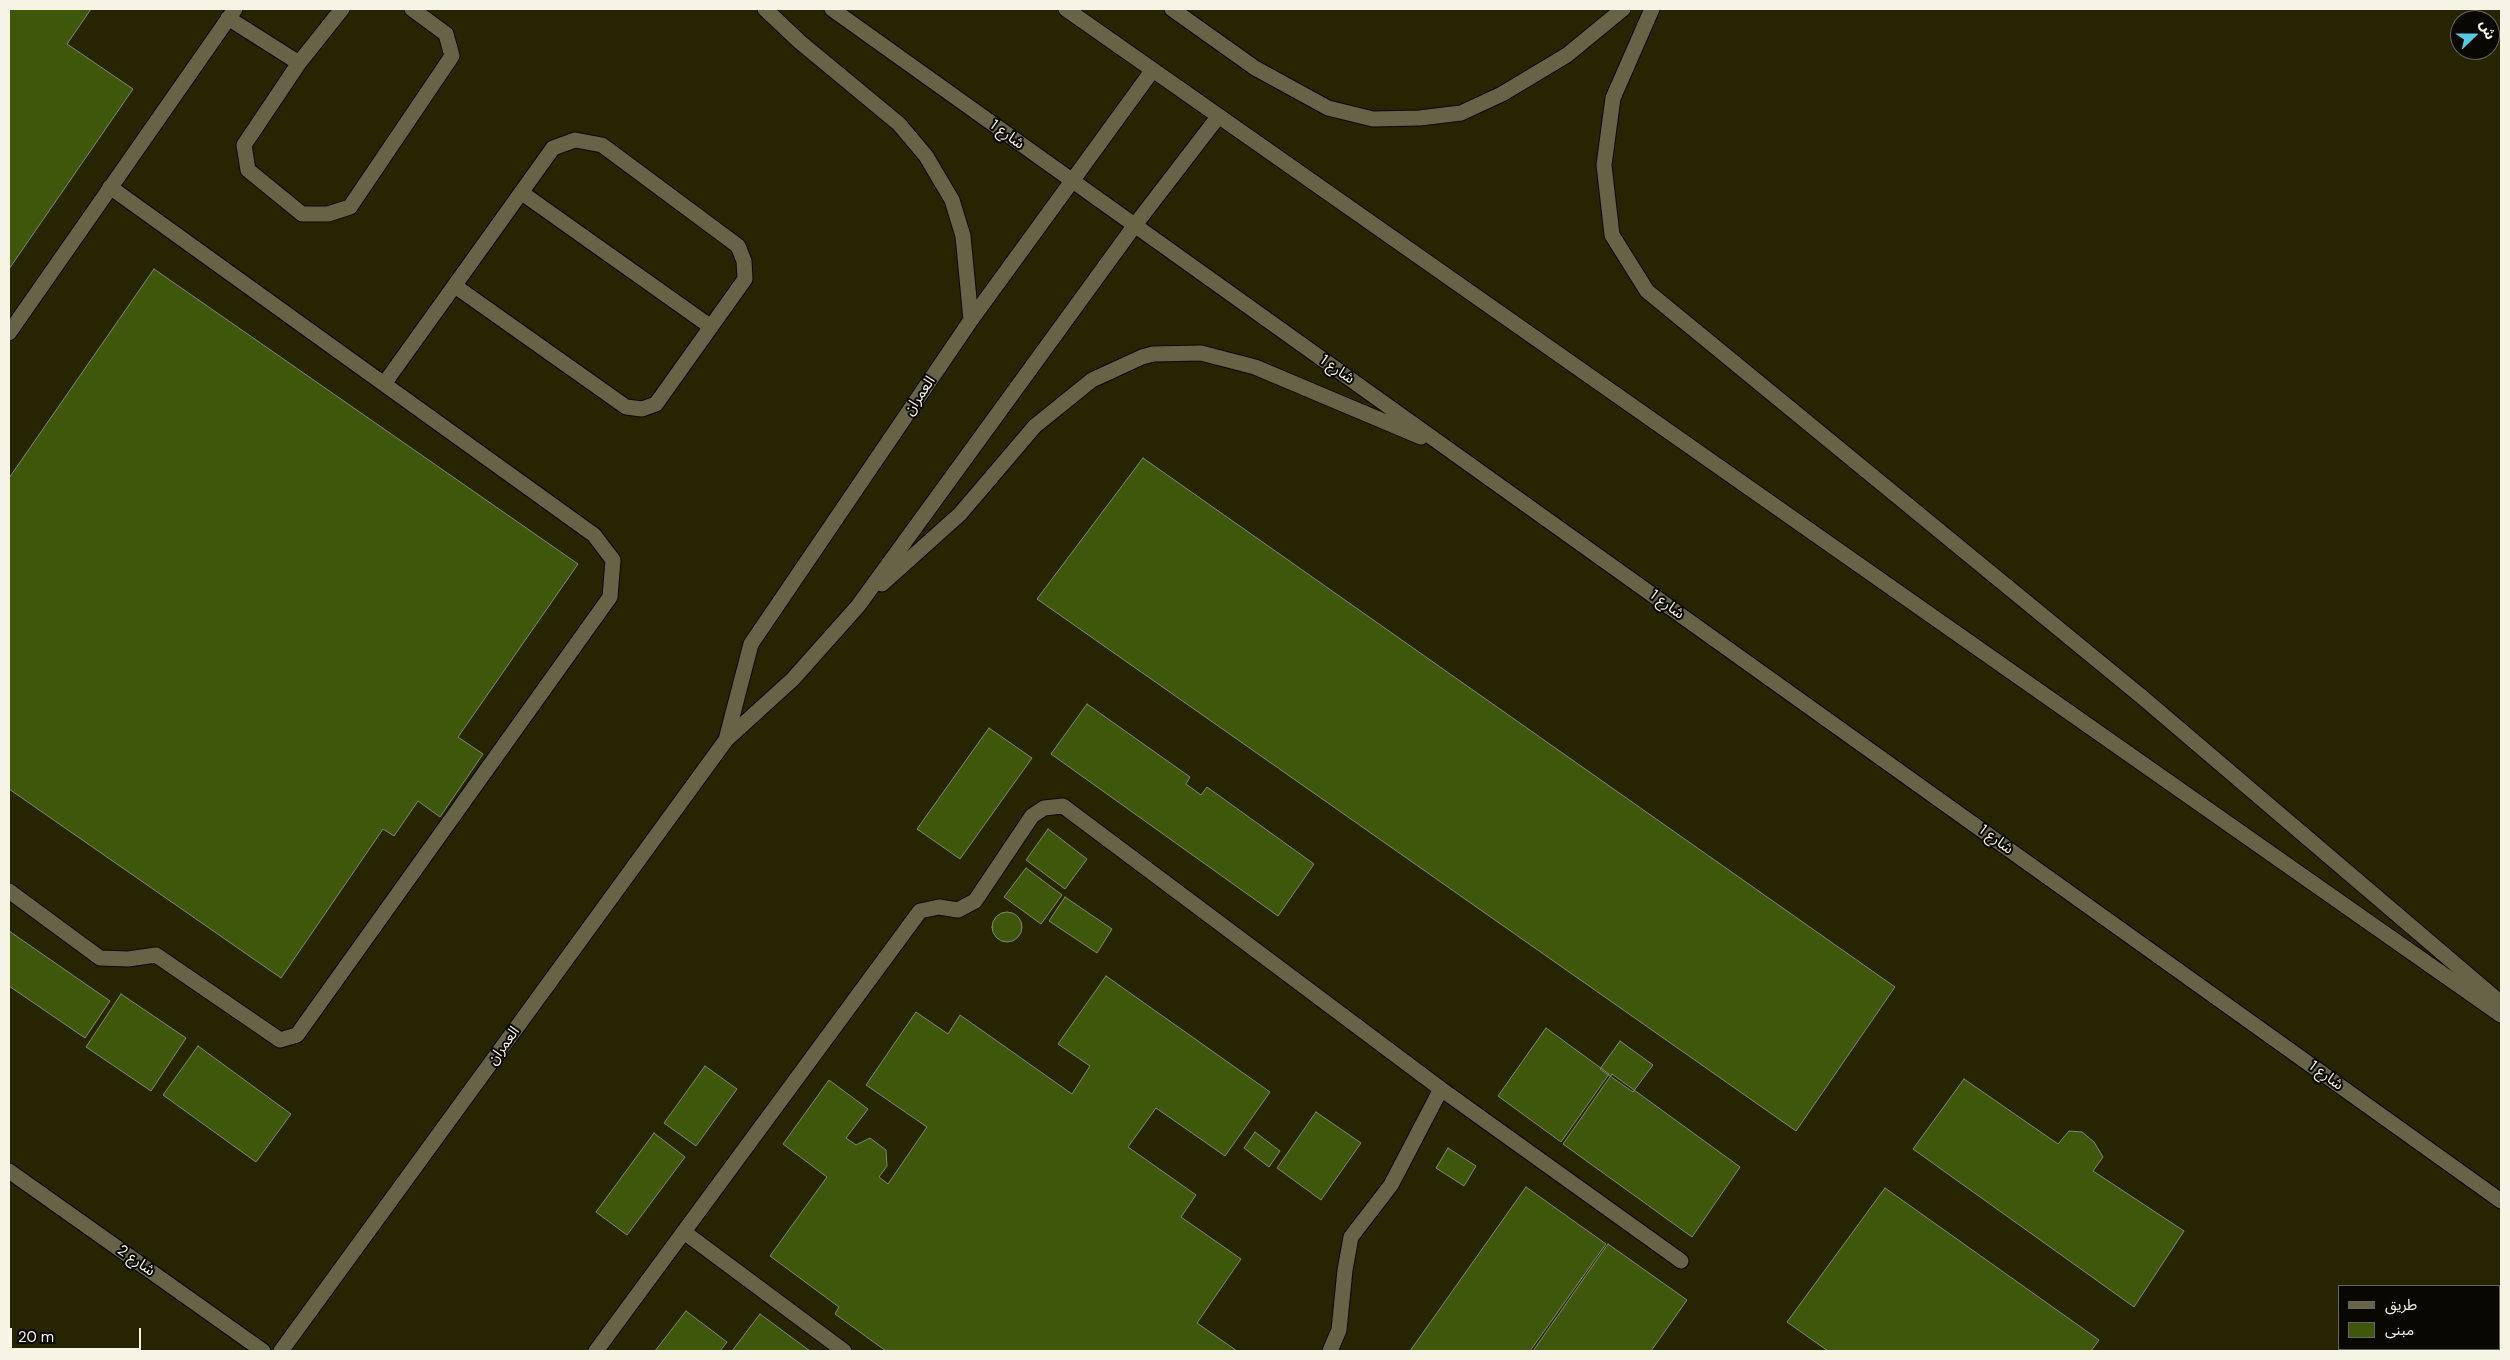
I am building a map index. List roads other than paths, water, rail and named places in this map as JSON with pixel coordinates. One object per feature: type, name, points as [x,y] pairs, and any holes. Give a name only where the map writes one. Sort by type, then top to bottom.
[{"type":"street","points":[[342,9],[299,63],[244,144],[248,170],[302,214],[328,214],[350,207],[452,56],[446,34],[412,9]]},
{"type":"street","points":[[765,9],[800,42],[899,124],[926,156],[952,200],[963,236],[971,320]]},
{"type":"street","name":"شارع 1","points":[[832,9],[1072,181],[1136,224],[2501,1201]]},
{"type":"street","points":[[1066,9],[2501,1014]]},
{"type":"street","points":[[1172,9],[1254,68],[1328,108],[1373,119],[1420,118],[1461,113],[1502,94],[1567,55],[1624,9]]},
{"type":"street","points":[[1652,9],[1613,98],[1604,165],[1612,235],[1647,291],[2142,697],[2501,1003]]},
{"type":"street","points":[[9,333],[232,13],[299,63]]},
{"type":"street","name":"العمران","points":[[726,740],[751,644],[971,320],[1152,71]]},
{"type":"street","name":"العمران","points":[[282,1351],[726,740],[793,679],[858,606],[1136,224],[1218,117]]},
{"type":"street","points":[[384,384],[553,148],[575,140],[602,145],[738,246],[744,261],[745,279],[656,404],[642,410],[626,407],[455,286]]},
{"type":"street","points":[[9,891],[100,958],[128,960],[156,955],[280,1040],[297,1035],[610,597],[614,560],[594,535],[110,187]]},
{"type":"street","points":[[522,193],[711,328]]},
{"type":"street","points":[[858,606],[960,514],[1034,426],[1092,380],[1142,357],[1153,354],[1201,353],[1255,367],[1449,449]]},
{"type":"street","points":[[596,1351],[920,911],[939,907],[958,910],[975,901],[1032,816],[1044,808],[1063,806],[1441,1089],[1681,1261]]},
{"type":"street","points":[[1330,1351],[1339,1330],[1345,1270],[1351,1237],[1391,1184],[1441,1089]]},
{"type":"street","name":"شارع 2","points":[[9,1172],[263,1351]]},
{"type":"street","points":[[684,1232],[844,1351]]}]
